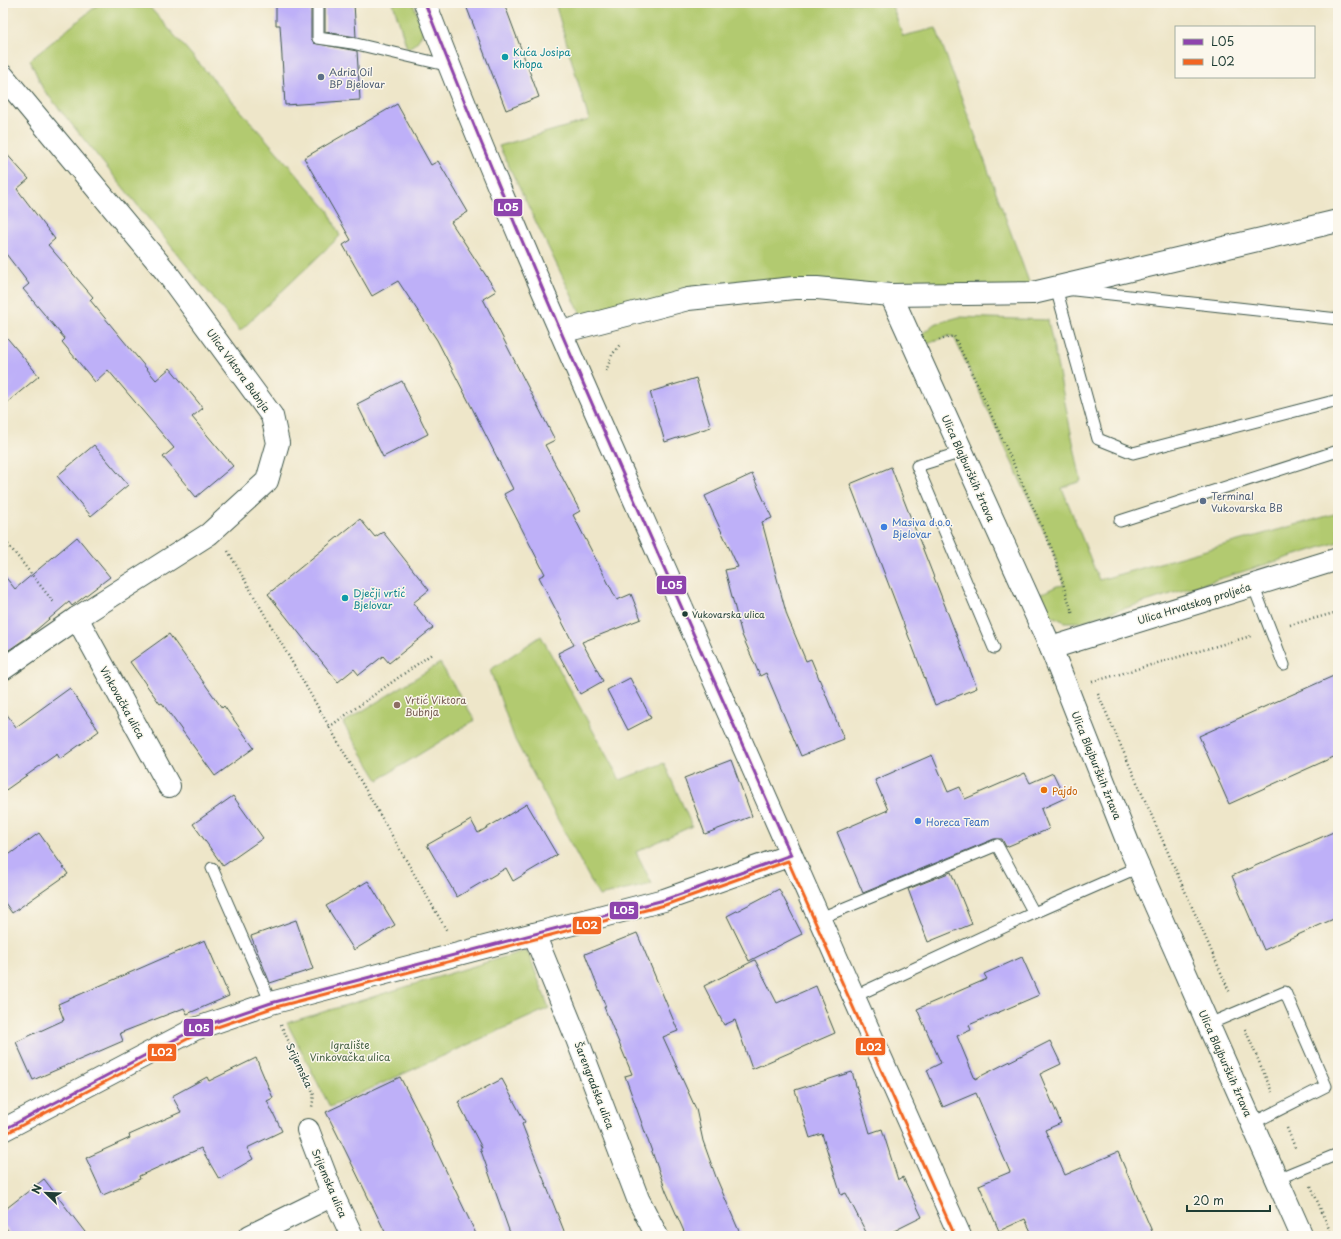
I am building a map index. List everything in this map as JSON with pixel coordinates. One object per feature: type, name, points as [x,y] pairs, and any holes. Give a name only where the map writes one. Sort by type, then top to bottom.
[{"type":"street","points":[[425,3],[561,332],[818,919],[960,1236]]},
{"type":"street","name":"Ulica Viktora Bubnja","points":[[3,76],[167,273],[272,416],[278,443],[268,482],[209,534],[73,621],[3,669]]},
{"type":"street","points":[[561,332],[688,299],[710,296],[817,288],[891,295],[1033,293],[1338,221]]},
{"type":"street","name":"Ulica Blajburških žrtava","points":[[891,295],[1051,648],[1139,867],[1302,1236]]},
{"type":"street","name":"Ulica Hrvatskog proljeća","points":[[1051,648],[1338,559]]},
{"type":"street","name":"Vinkovačka ulica","points":[[73,621],[168,786]]},
{"type":"street","points":[[3,1130],[195,1029],[271,1003],[664,900],[791,855]]},
{"type":"street","name":"Šarengradska ulica","points":[[534,934],[577,1039],[638,1199],[657,1236]]},
{"type":"street","name":"Srijemska ulica","points":[[308,1130],[333,1195],[352,1236]]},
{"type":"street","points":[[250,1236],[333,1195]]},
{"type":"lane","points":[[318,3],[318,38],[352,43],[450,66]]},
{"type":"lane","points":[[1338,319],[1056,288],[1098,439],[1112,445],[1133,453],[1338,400]]},
{"type":"lane","points":[[1120,521],[1338,451]]},
{"type":"lane","points":[[962,452],[917,466],[994,648]]},
{"type":"lane","points":[[1253,585],[1284,665]]},
{"type":"lane","points":[[818,919],[997,845],[1034,913]]},
{"type":"lane","points":[[853,997],[1034,913],[1139,867]]},
{"type":"lane","points":[[212,868],[271,1003]]},
{"type":"lane","points":[[1208,1024],[1285,992],[1326,1086],[1252,1123]]},
{"type":"lane","points":[[1277,1179],[1338,1154]]},
{"type":"path","points":[[215,528],[449,935]]},
{"type":"path","points":[[3,538],[73,621]]},
{"type":"path","points":[[1092,682],[1229,641],[1338,612]]},
{"type":"path","points":[[329,727],[433,653]]},
{"type":"path","name":"Srijemska","points":[[271,1003],[314,1095],[308,1130]]},
{"type":"green space","points":[[100,3],[146,3],[328,210],[340,236],[240,331],[43,89],[30,60]]},
{"type":"green space","points":[[393,3],[413,3],[423,32],[417,42],[407,48]]},
{"type":"green space","points":[[555,3],[891,3],[903,36],[936,28],[1033,293],[817,288],[586,325],[499,146],[589,120]]},
{"type":"green space","points":[[959,317],[1048,320],[1081,481],[1062,488],[1099,580],[1338,513],[1338,542],[1081,622],[1065,622],[1042,611],[1036,596],[1057,586],[1064,585],[1052,549],[954,337],[949,336],[927,344],[922,334],[934,324]]},
{"type":"green space","points":[[541,636],[620,780],[664,763],[692,826],[636,852],[652,884],[599,896],[515,740],[490,670]]},
{"type":"green space","points":[[440,663],[475,720],[378,780],[343,723]]},
{"type":"green space","name":"Igralište Vinkovačka ulica","points":[[527,950],[549,1008],[330,1107],[287,1023]]},
{"type":"building","name":"Adria Oil BP Bjelovar","points":[[276,3],[311,3],[311,38],[314,43],[357,51],[360,100],[285,105],[280,25],[276,25]]},
{"type":"building","points":[[325,3],[354,3],[356,37],[325,32]]},
{"type":"building","name":"Kuća Josipa Khopa","points":[[465,3],[504,3],[539,97],[506,110]]},
{"type":"building","points":[[397,104],[431,165],[438,161],[468,212],[451,222],[496,291],[483,299],[555,440],[545,445],[580,511],[573,515],[617,600],[631,594],[641,619],[582,642],[603,681],[580,694],[558,653],[574,645],[539,577],[545,574],[504,494],[513,489],[470,404],[437,340],[398,281],[372,296],[343,245],[351,240],[304,158]]},
{"type":"building","points":[[3,150],[29,179],[17,189],[55,239],[48,245],[93,297],[90,300],[156,380],[170,368],[203,408],[192,417],[233,466],[196,497],[163,457],[174,448],[108,370],[95,382],[62,342],[65,339],[23,289],[29,284],[3,250]]},
{"type":"building","points":[[3,333],[39,376],[3,406]]},
{"type":"building","points":[[696,378],[711,427],[665,442],[650,392]]},
{"type":"building","points":[[402,381],[428,434],[383,457],[357,404]]},
{"type":"building","points":[[94,445],[128,485],[91,516],[57,476]]},
{"type":"building","points":[[891,467],[977,688],[935,705],[850,484]]},
{"type":"building","points":[[752,474],[772,518],[762,522],[787,616],[806,661],[811,659],[844,739],[801,756],[766,673],[760,676],[742,635],[725,570],[738,567],[705,496]]},
{"type":"building","name":"Dječji vrtić Bjelovar","points":[[360,519],[375,537],[383,532],[429,590],[413,603],[433,628],[389,663],[383,656],[359,675],[354,669],[338,682],[268,594]]},
{"type":"building","points":[[77,537],[110,577],[72,606],[69,602],[28,637],[3,654],[3,574],[15,589]]},
{"type":"building","points":[[169,634],[222,708],[224,706],[254,748],[215,776],[130,662]]},
{"type":"building","points":[[1338,674],[1338,755],[1229,804],[1199,736]]},
{"type":"building","points":[[630,678],[651,718],[628,730],[607,690]]},
{"type":"building","points":[[70,688],[99,731],[60,759],[57,754],[3,792],[3,709],[16,727]]},
{"type":"building","name":"Horeca Team","points":[[932,755],[948,792],[960,787],[965,799],[1025,773],[1030,783],[1053,773],[1065,798],[1041,809],[1049,829],[1006,847],[1002,839],[994,839],[863,893],[837,832],[888,810],[875,780]]},
{"type":"building","points":[[731,760],[752,816],[705,834],[684,778]]},
{"type":"building","points":[[233,796],[263,838],[223,866],[193,824]]},
{"type":"building","points":[[527,804],[557,855],[513,881],[506,868],[457,897],[427,845],[471,820],[478,833]]},
{"type":"building","points":[[1338,830],[1338,917],[1264,950],[1232,876]]},
{"type":"building","points":[[39,833],[68,874],[12,913],[3,900],[3,859]]},
{"type":"building","points":[[951,872],[972,924],[928,942],[908,889]]},
{"type":"building","points":[[368,881],[395,925],[354,950],[326,906]]},
{"type":"building","points":[[779,889],[802,934],[749,961],[727,916]]},
{"type":"building","points":[[296,920],[313,969],[270,983],[251,936]]},
{"type":"building","points":[[637,933],[678,1031],[663,1037],[696,1109],[703,1141],[716,1177],[741,1236],[686,1236],[666,1191],[625,1076],[632,1074],[604,1007],[606,1007],[585,954]]},
{"type":"building","points":[[205,940],[229,996],[187,1014],[184,1008],[120,1033],[123,1041],[33,1080],[16,1042],[64,1020],[58,1004]]},
{"type":"building","points":[[1022,957],[1039,995],[969,1025],[971,1030],[957,1036],[975,1079],[1050,1041],[1061,1064],[1040,1074],[1061,1123],[1045,1130],[1065,1175],[1118,1152],[1154,1236],[1033,1236],[1025,1219],[999,1231],[979,1185],[1010,1172],[976,1093],[943,1107],[927,1070],[941,1063],[917,1009],[987,979],[984,974]]},
{"type":"building","points":[[755,960],[777,1003],[816,986],[835,1033],[752,1069],[735,1020],[724,1025],[704,986]]},
{"type":"building","points":[[256,1058],[273,1098],[267,1101],[282,1131],[247,1148],[253,1159],[219,1179],[201,1148],[139,1176],[140,1179],[103,1195],[86,1158],[130,1138],[129,1135],[181,1112],[172,1096],[207,1077],[209,1081]]},
{"type":"building","points":[[852,1072],[870,1133],[882,1129],[898,1180],[903,1177],[922,1217],[884,1236],[868,1236],[846,1193],[841,1195],[822,1134],[810,1138],[795,1090]]},
{"type":"building","points":[[400,1077],[477,1236],[387,1236],[326,1112]]},
{"type":"building","points":[[502,1079],[525,1122],[522,1124],[566,1236],[511,1236],[480,1148],[482,1148],[458,1102]]},
{"type":"building","points":[[44,1179],[88,1236],[12,1236],[3,1224],[3,1211]]},
{"type":"transit line","name":"L05","points":[[3,1130],[195,1029],[271,1003],[664,900],[791,855],[650,537],[512,218],[425,3]]},
{"type":"transit line","name":"L02","points":[[5,1134],[197,1034],[272,1008],[665,905],[788,861],[955,1236]]},
{"type":"place","name":"Kuća Josipa Khopa","points":[[505,57]]},
{"type":"place","name":"Adria Oil BP Bjelovar","points":[[321,77]]},
{"type":"place","name":"Terminal Vukovarska BB","points":[[1203,501]]},
{"type":"place","name":"Masiva d.o.o. Bjelovar","points":[[884,527]]},
{"type":"place","name":"Dječji vrtić Bjelovar","points":[[345,598]]},
{"type":"place","name":"Vukovarska ulica","points":[[685,614]]},
{"type":"place","name":"Vrtić Viktora Bubnja","points":[[397,705]]},
{"type":"place","name":"Pajdo","points":[[1044,790]]},
{"type":"place","name":"Horeca Team","points":[[918,821]]}]
